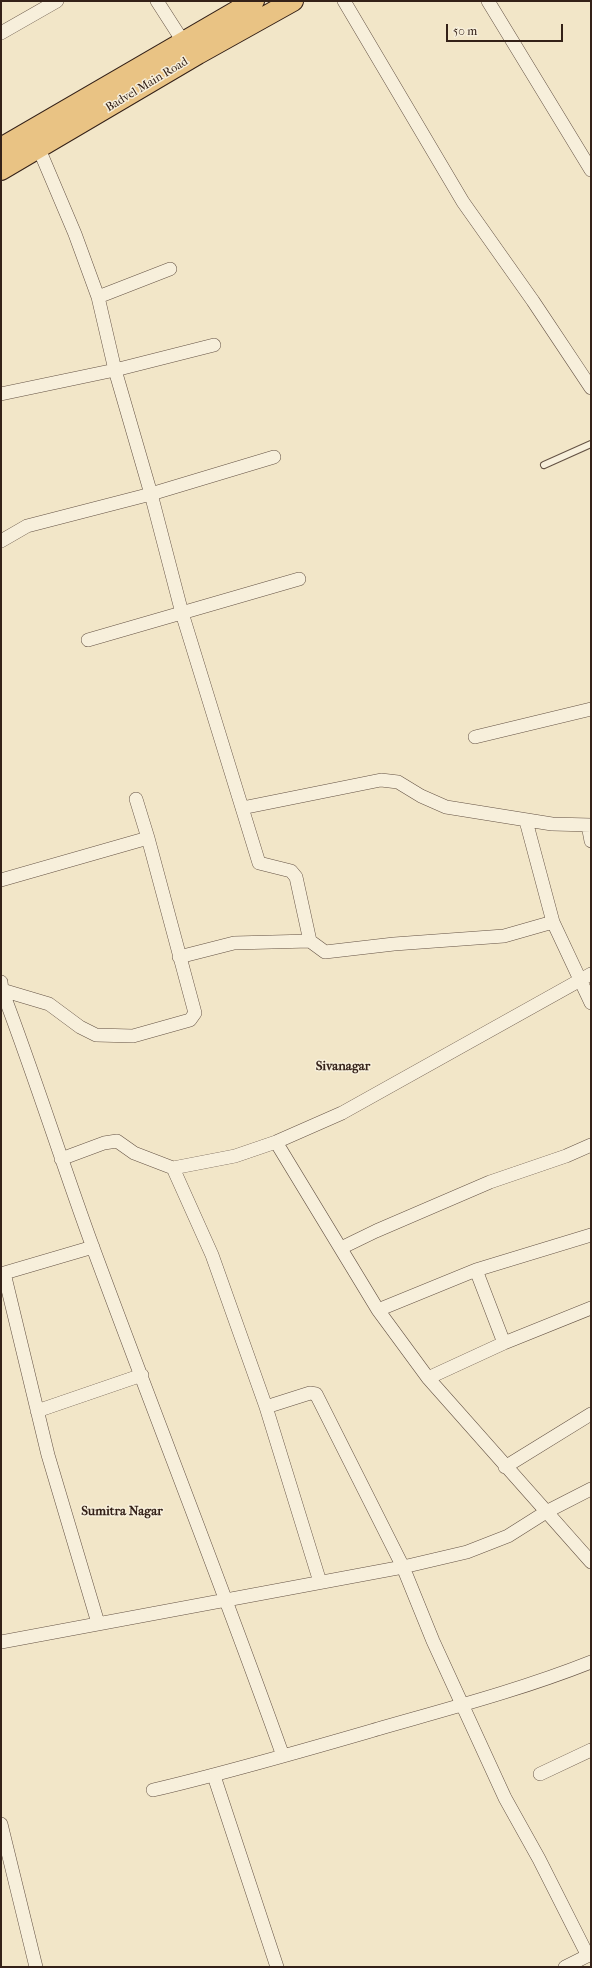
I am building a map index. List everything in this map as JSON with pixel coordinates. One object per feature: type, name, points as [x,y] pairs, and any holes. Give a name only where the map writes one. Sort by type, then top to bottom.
[{"type":"main road","name":"Badvel Main Road","points":[[1,148],[254,1]]},
{"type":"main road","name":"Badvel Main Road","points":[[1,170],[198,54],[293,1]]},
{"type":"street","points":[[1,33],[56,1]]},
{"type":"street","points":[[157,1],[184,43]]},
{"type":"street","points":[[344,1],[463,202],[533,300],[591,388]]},
{"type":"street","points":[[488,1],[591,170]]},
{"type":"street","points":[[39,149],[75,234],[98,298],[115,370],[151,494],[182,613],[259,863],[291,871],[296,877],[310,941],[324,952],[394,944],[504,936],[553,922]]},
{"type":"street","points":[[98,298],[170,269]]},
{"type":"street","points":[[1,394],[115,370],[214,345]]},
{"type":"street","points":[[1,541],[27,526],[151,494],[274,457]]},
{"type":"street","points":[[88,640],[299,579]]},
{"type":"street","points":[[475,737],[591,710]]},
{"type":"street","points":[[242,808],[381,780],[398,782],[421,796],[446,807],[526,821],[552,824],[590,825],[591,841]]},
{"type":"street","points":[[1,986],[49,1004],[80,1028],[96,1035],[133,1036],[190,1020],[195,1013],[148,838],[136,799]]},
{"type":"street","points":[[526,821],[553,922],[585,977],[591,1003]]},
{"type":"street","points":[[1,880],[148,838]]},
{"type":"street","points":[[179,957],[234,943],[310,941]]},
{"type":"street","points":[[61,1159],[104,1143],[117,1141],[134,1153],[173,1168],[235,1156],[276,1142],[342,1113],[585,977]]},
{"type":"street","points":[[1,986],[93,1247],[283,1756]]},
{"type":"street","points":[[276,1142],[378,1310],[428,1378],[591,1562]]},
{"type":"street","points":[[341,1248],[376,1231],[490,1182],[566,1156],[591,1145]]},
{"type":"street","points":[[173,1168],[212,1255],[266,1407],[320,1582]]},
{"type":"street","points":[[378,1310],[476,1270],[591,1235]]},
{"type":"street","points":[[93,1247],[3,1273],[48,1455],[98,1623]]},
{"type":"street","points":[[476,1270],[504,1343]]},
{"type":"street","points":[[428,1378],[504,1343],[591,1308]]},
{"type":"street","points":[[37,1410],[142,1375]]},
{"type":"street","points":[[266,1407],[310,1393],[316,1394],[403,1567],[433,1641],[505,1798],[539,1859],[589,1955],[565,1967]]},
{"type":"street","points":[[505,1466],[591,1414]]},
{"type":"street","points":[[1,1642],[403,1567],[467,1552],[508,1536],[546,1512],[591,1489]]},
{"type":"street","points":[[153,1790],[214,1776],[462,1705],[565,1672],[591,1662]]},
{"type":"street","points":[[540,1774],[591,1750]]},
{"type":"street","points":[[214,1776],[277,1967]]},
{"type":"street","points":[[1,1824],[36,1967]]},
{"type":"lane","points":[[544,465],[591,444]]},
{"type":"district","name":"Sivanagar","points":[[343,1067]]},
{"type":"district","name":"Sumitra Nagar","points":[[122,1512]]}]
